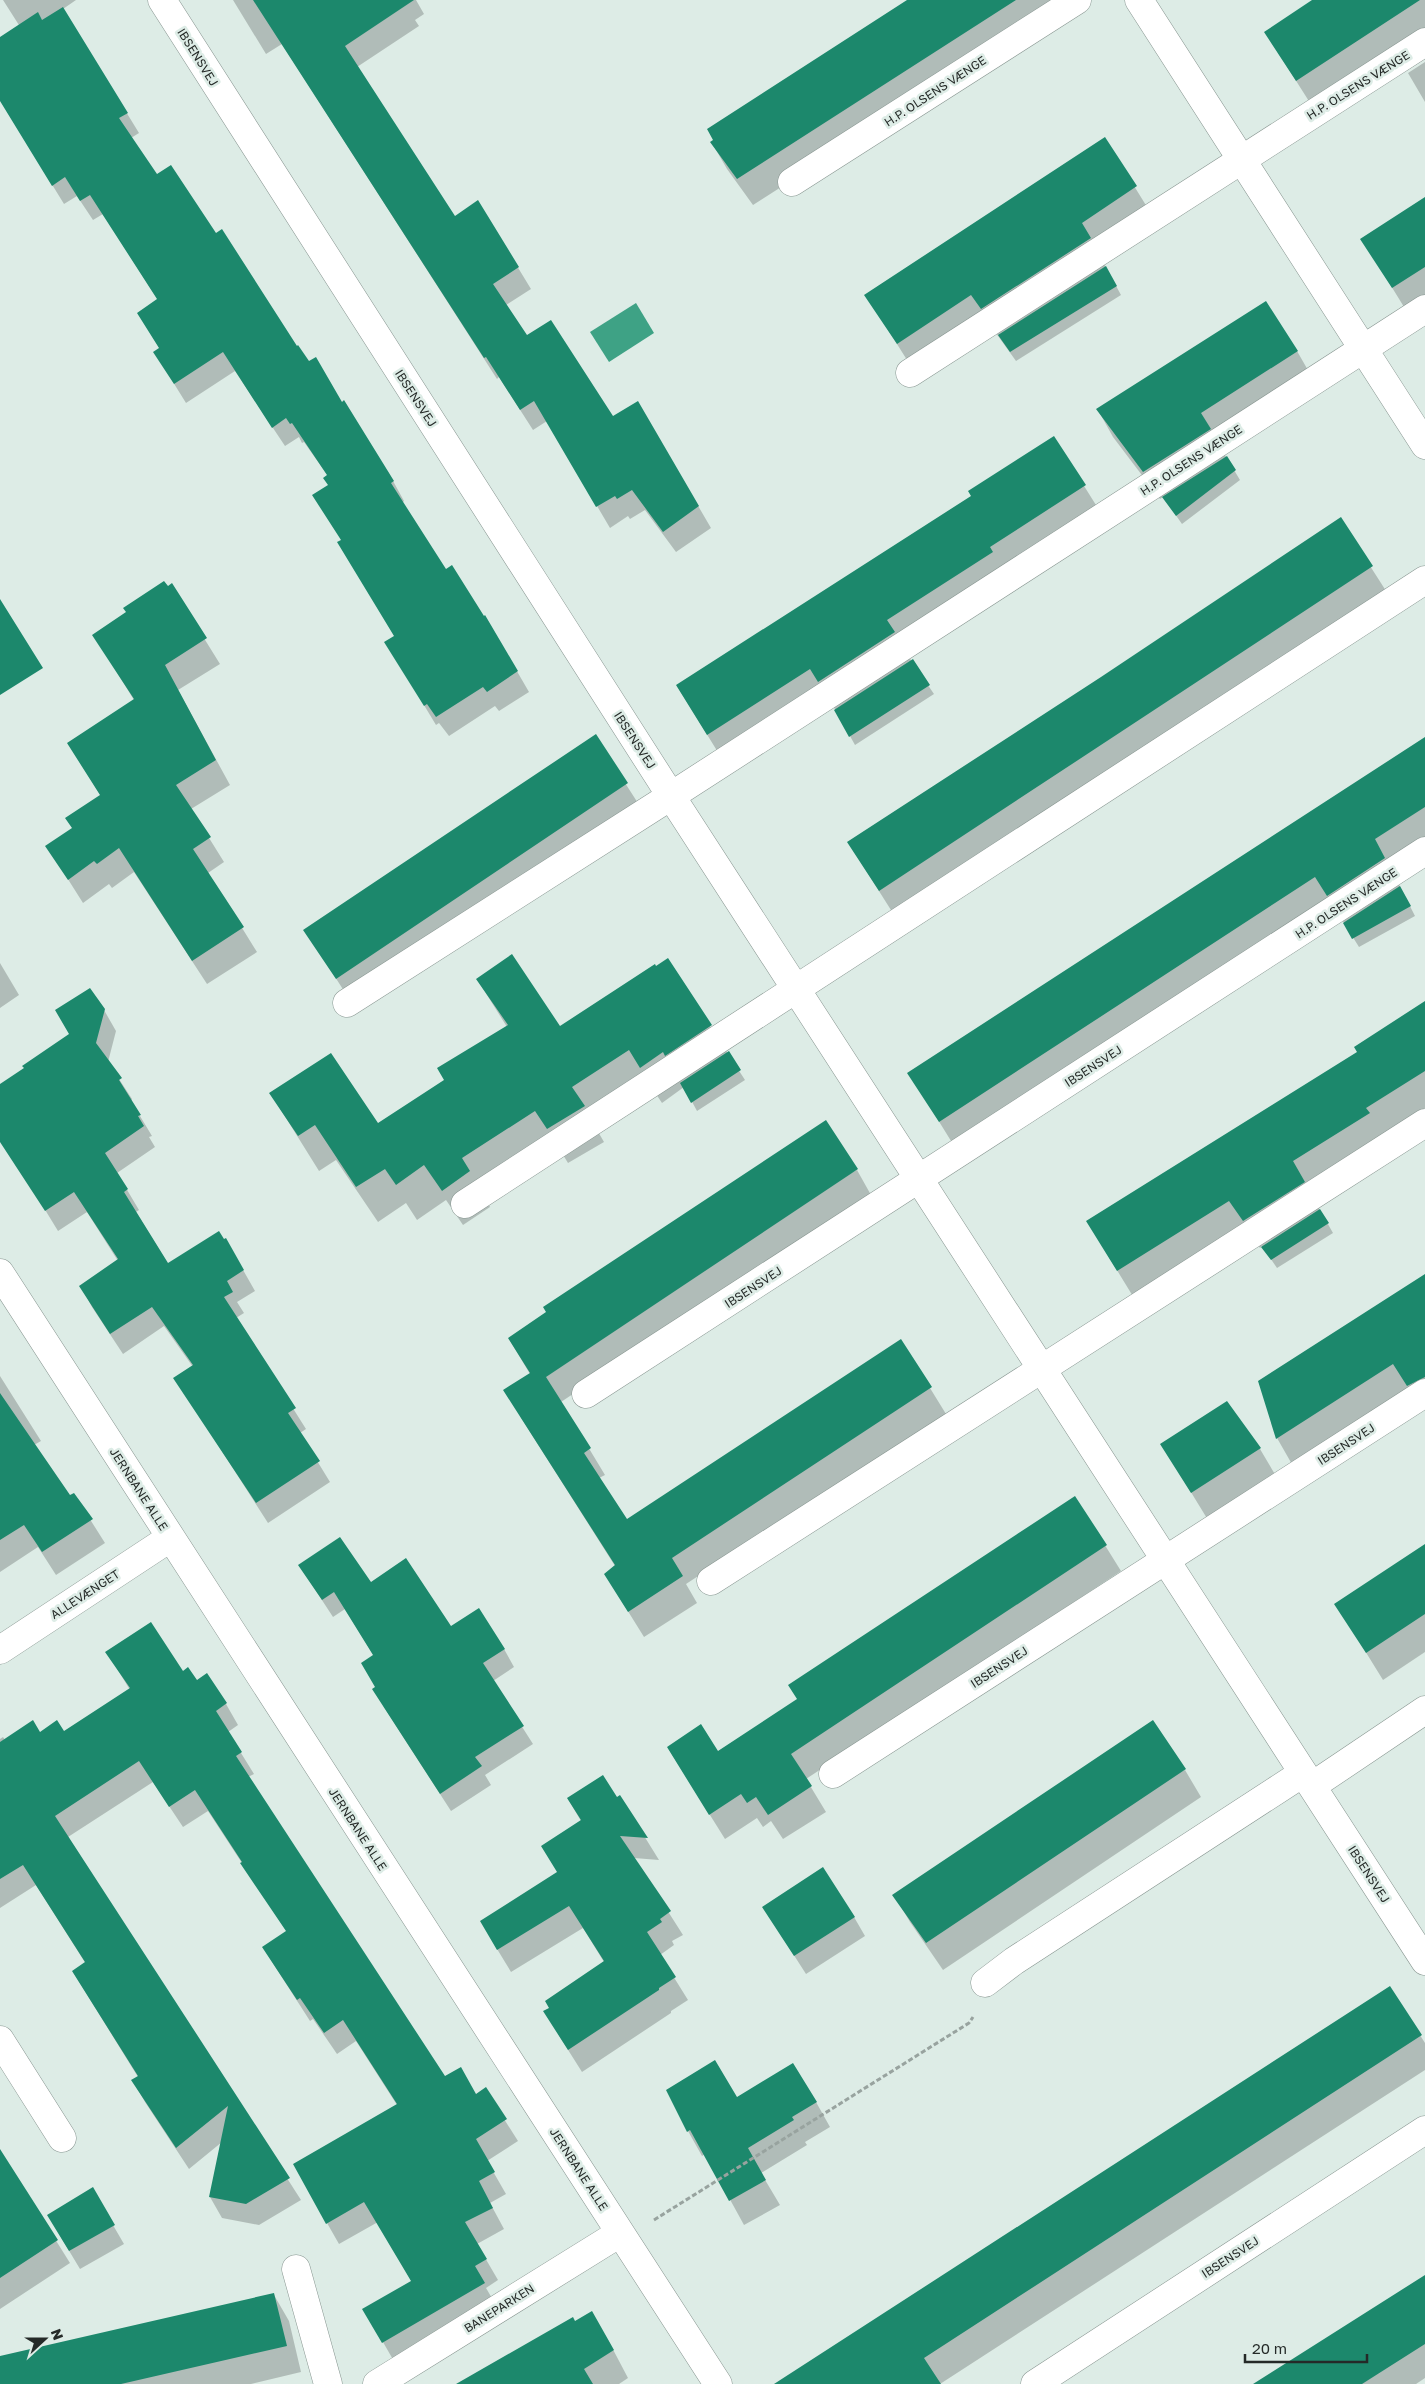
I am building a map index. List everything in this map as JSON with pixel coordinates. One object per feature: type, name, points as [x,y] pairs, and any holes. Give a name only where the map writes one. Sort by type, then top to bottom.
[{"type":"street","name":"IBSENSVEJ","points":[[162,0],[671,796],[1425,1960]]},
{"type":"street","name":"H.P. OLSENS VÆNGE","points":[[792,182],[1077,0]]},
{"type":"street","points":[[1138,0],[1425,446]]},
{"type":"street","name":"H.P. OLSENS VÆNGE","points":[[910,374],[1425,42]]},
{"type":"street","name":"H.P. OLSENS VÆNGE","points":[[671,796],[1425,309]]},
{"type":"street","points":[[465,1204],[1425,580]]},
{"type":"street","points":[[347,1003],[671,796]]},
{"type":"street","name":"H.P. OLSENS VÆNGE","points":[[1267,954],[1425,851]]},
{"type":"street","name":"IBSENSVEJ","points":[[586,1394],[1267,954]]},
{"type":"street","points":[[711,1580],[1425,1122]]},
{"type":"street","name":"JERNBANE ALLE","points":[[0,1273],[718,2384]]},
{"type":"street","name":"IBSENSVEJ","points":[[833,1774],[1425,1393]]},
{"type":"street","name":"ALLEVÆNGET","points":[[0,1650],[170,1538]]},
{"type":"street","points":[[985,1983],[1014,1961],[1307,1780],[1425,1710]]},
{"type":"street","points":[[0,2040],[62,2138]]},
{"type":"street","name":"IBSENSVEJ","points":[[1035,2384],[1425,2130]]},
{"type":"street","name":"BANEPARKEN","points":[[377,2384],[622,2236]]},
{"type":"street","points":[[296,2269],[328,2384]]},
{"type":"path","points":[[622,2236],[969,2023],[974,2015]]},
{"type":"shaded area","points":[[636,303],[654,333],[609,362],[590,332]]},
{"type":"building","points":[[253,0],[414,0],[345,46],[455,216],[478,200],[519,267],[493,284],[527,335],[551,320],[613,416],[638,401],[699,506],[663,532],[632,490],[617,499],[615,496],[596,507],[534,401],[520,410],[486,357],[484,358]]},
{"type":"building","points":[[907,0],[1016,0],[737,179],[710,142],[713,140],[707,129]]},
{"type":"building","points":[[1312,0],[1420,0],[1296,81],[1264,32]]},
{"type":"building","points":[[63,7],[128,113],[119,118],[157,174],[171,165],[216,233],[222,229],[297,346],[309,361],[316,357],[342,402],[344,400],[394,481],[391,483],[446,569],[452,565],[485,615],[518,671],[487,692],[483,687],[436,717],[427,704],[424,706],[384,642],[394,636],[337,542],[341,540],[312,495],[328,485],[323,478],[327,475],[292,423],[290,424],[286,418],[272,428],[223,352],[174,384],[153,352],[159,348],[137,313],[157,299],[90,195],[80,201],[65,177],[52,186],[0,101],[0,37],[38,12],[42,20]]},
{"type":"building","points":[[1105,137],[1137,186],[1082,223],[1091,238],[981,309],[971,295],[897,344],[864,295]]},
{"type":"building","points":[[1425,197],[1425,267],[1392,288],[1360,239]]},
{"type":"building","points":[[1106,266],[1117,286],[1010,352],[998,335]]},
{"type":"building","points":[[1266,301],[1298,351],[1201,413],[1211,429],[1143,472],[1096,409]]},
{"type":"building","points":[[1054,436],[1086,485],[990,547],[993,552],[887,620],[895,632],[818,682],[810,669],[707,735],[676,685],[971,496],[968,491]]},
{"type":"building","points":[[1227,456],[1236,470],[1176,516],[1162,497]]},
{"type":"building","points":[[1341,517],[1373,566],[879,891],[847,842],[1101,677]]},
{"type":"building","points":[[164,581],[168,586],[172,583],[207,638],[165,665],[216,760],[176,785],[211,837],[193,849],[244,927],[192,961],[119,848],[97,864],[94,861],[68,880],[45,846],[72,828],[65,818],[100,795],[67,743],[134,699],[92,635],[126,612],[123,608]]},
{"type":"building","points":[[0,599],[43,668],[0,695]]},
{"type":"building","points":[[913,659],[930,685],[849,737],[834,710]]},
{"type":"building","points":[[596,734],[628,783],[336,979],[303,930]]},
{"type":"building","points":[[1425,737],[1425,807],[1375,839],[1385,858],[1327,896],[1315,877],[939,1122],[907,1073]]},
{"type":"building","points":[[1400,886],[1411,906],[1352,939],[1343,923]]},
{"type":"building","points":[[512,954],[560,1026],[655,964],[656,966],[668,958],[712,1025],[665,1056],[663,1052],[640,1068],[629,1050],[572,1087],[585,1106],[547,1129],[535,1111],[462,1158],[470,1171],[442,1191],[424,1165],[396,1185],[385,1169],[356,1187],[315,1125],[298,1136],[269,1093],[331,1053],[378,1123],[444,1080],[437,1068],[508,1025],[476,979]]},
{"type":"building","points":[[90,988],[105,1009],[96,1043],[122,1078],[119,1080],[141,1115],[138,1116],[144,1126],[105,1153],[128,1189],[124,1192],[168,1263],[219,1231],[224,1239],[226,1238],[244,1270],[227,1281],[233,1292],[224,1297],[296,1408],[288,1413],[320,1461],[256,1503],[173,1378],[193,1365],[152,1307],[110,1334],[79,1286],[118,1259],[74,1192],[45,1211],[0,1142],[0,1084],[24,1068],[22,1066],[69,1034],[55,1010]]},
{"type":"building","points":[[1425,1001],[1425,1071],[1366,1108],[1370,1113],[1293,1161],[1305,1182],[1243,1221],[1229,1201],[1117,1271],[1086,1221],[1357,1052],[1354,1047]]},
{"type":"building","points":[[729,1051],[741,1070],[691,1103],[680,1083]]},
{"type":"building","points":[[826,1120],[858,1169],[546,1377],[591,1448],[584,1453],[627,1519],[901,1339],[932,1387],[672,1558],[683,1576],[628,1612],[604,1574],[615,1565],[503,1390],[530,1373],[508,1338],[546,1312],[543,1307]]},
{"type":"building","points":[[1320,1209],[1329,1223],[1271,1260],[1261,1247]]},
{"type":"building","points":[[1425,1274],[1425,1377],[1407,1386],[1393,1364],[1276,1439],[1258,1381]]},
{"type":"building","points":[[0,1393],[70,1495],[74,1493],[93,1519],[42,1552],[24,1525],[0,1540]]},
{"type":"building","points":[[1227,1401],[1261,1448],[1191,1493],[1160,1444]]},
{"type":"building","points":[[1075,1496],[1107,1545],[791,1754],[812,1786],[768,1815],[756,1797],[747,1803],[741,1794],[709,1815],[667,1747],[701,1724],[718,1751],[797,1699],[788,1685]]},
{"type":"building","points":[[340,1537],[371,1582],[406,1558],[451,1626],[479,1608],[505,1649],[483,1663],[524,1726],[475,1757],[482,1766],[440,1794],[372,1689],[375,1687],[361,1663],[373,1655],[334,1592],[322,1600],[298,1565]]},
{"type":"building","points":[[1425,1544],[1425,1614],[1366,1653],[1334,1604]]},
{"type":"building","points":[[151,1622],[183,1671],[188,1667],[197,1680],[207,1673],[227,1703],[216,1711],[242,1752],[236,1756],[445,2076],[461,2067],[476,2094],[486,2087],[507,2119],[476,2139],[495,2172],[479,2181],[493,2208],[465,2222],[487,2259],[475,2266],[485,2283],[382,2343],[362,2309],[411,2281],[364,2202],[326,2224],[293,2164],[397,2104],[343,2020],[324,2033],[300,1998],[297,2000],[262,1947],[286,1931],[240,1863],[242,1862],[195,1790],[169,1807],[139,1761],[55,1816],[290,2178],[246,2204],[209,2197],[228,2106],[176,2148],[131,2080],[138,2076],[72,1971],[85,1962],[23,1865],[0,1879],[0,1742],[33,1720],[40,1732],[57,1720],[64,1731],[130,1688],[105,1652]]},
{"type":"building","points":[[1153,1720],[1186,1769],[926,1943],[892,1895]]},
{"type":"building","points":[[603,1775],[617,1797],[620,1795],[648,1838],[620,1836],[671,1911],[660,1919],[662,1922],[647,1932],[676,1977],[568,2050],[543,2011],[549,2008],[545,2001],[604,1961],[569,1906],[497,1950],[480,1921],[557,1872],[541,1846],[581,1820],[567,1798]]},
{"type":"building","points":[[823,1867],[855,1917],[794,1956],[762,1907]]},
{"type":"building","points":[[1390,1986],[1422,2035],[924,2358],[941,2384],[774,2384]]},
{"type":"building","points":[[715,2060],[737,2097],[793,2063],[817,2102],[792,2117],[794,2120],[748,2148],[766,2180],[729,2201],[690,2130],[687,2132],[666,2090]]},
{"type":"building","points":[[0,2149],[58,2240],[0,2278]]},
{"type":"building","points":[[93,2187],[115,2225],[69,2251],[47,2215]]},
{"type":"building","points":[[1425,2275],[1425,2344],[1362,2384],[1253,2384]]},
{"type":"building","points":[[274,2293],[287,2346],[121,2384],[0,2384],[0,2356]]},
{"type":"building","points":[[592,2311],[614,2350],[584,2369],[593,2384],[456,2384],[573,2317],[575,2321]]}]
